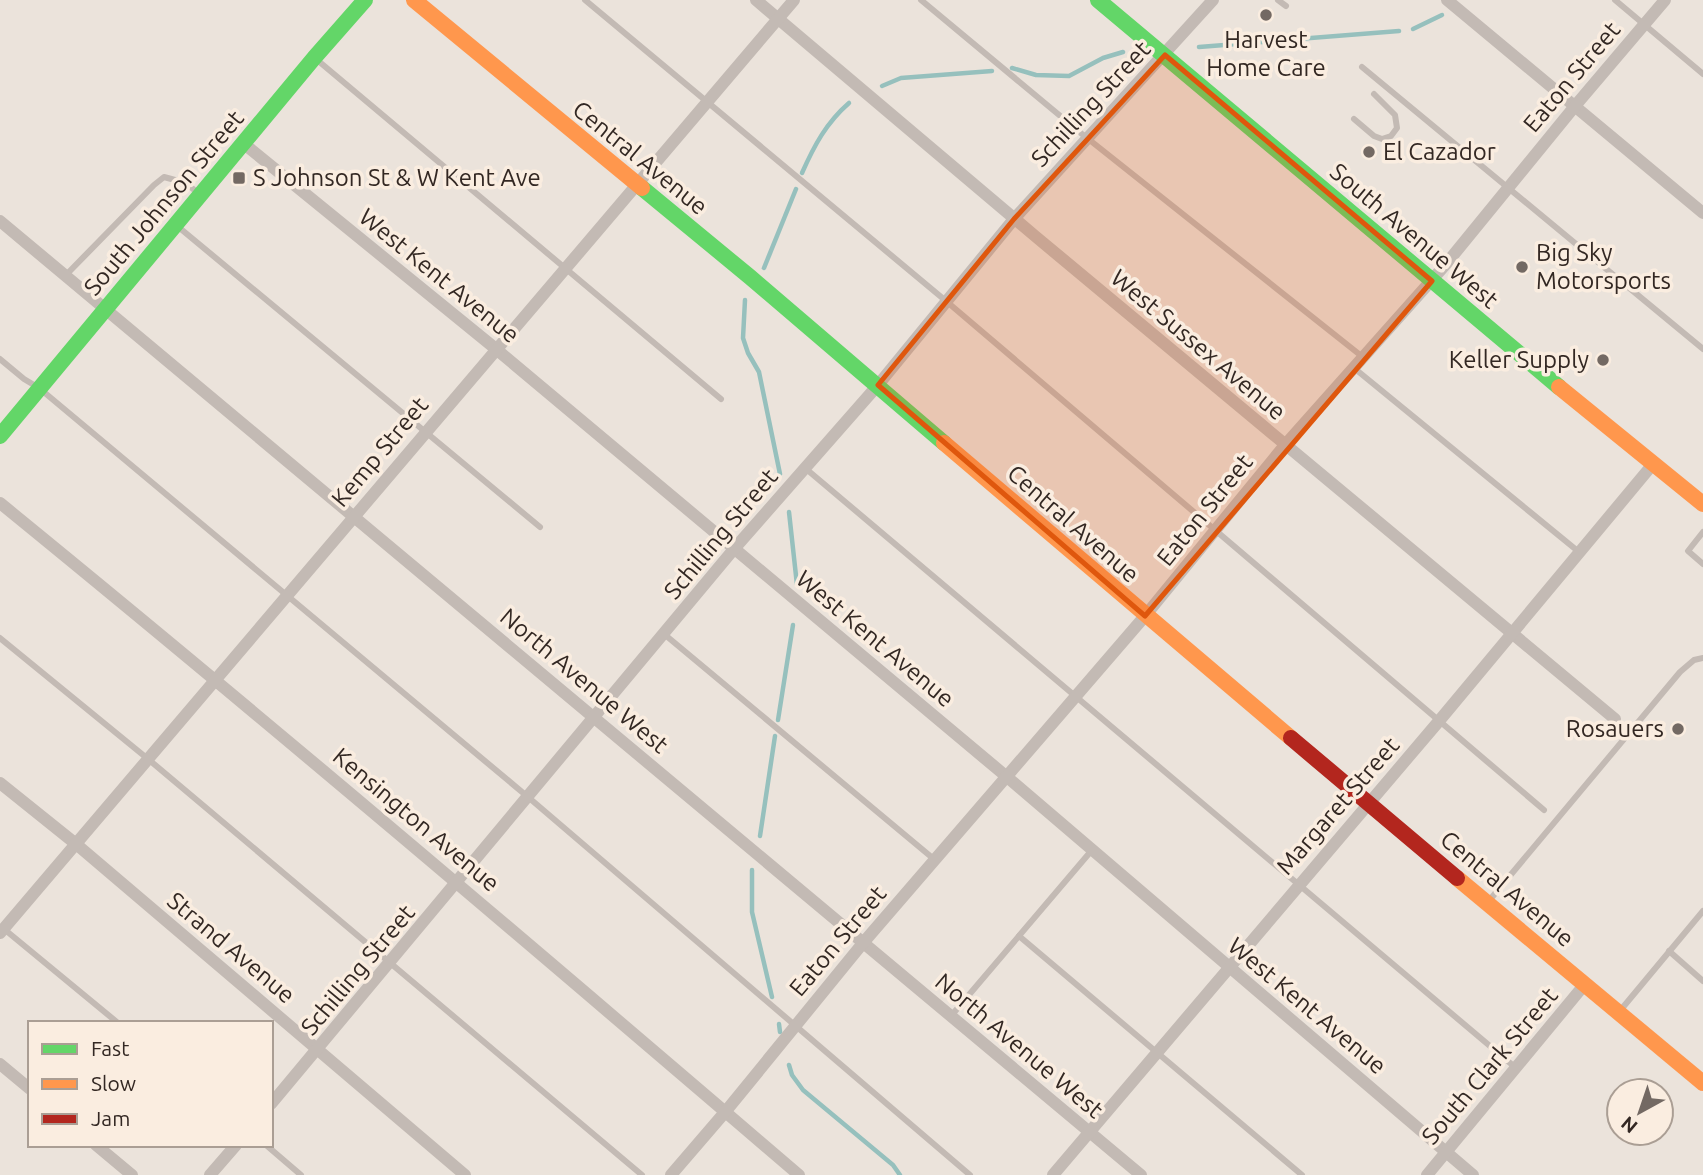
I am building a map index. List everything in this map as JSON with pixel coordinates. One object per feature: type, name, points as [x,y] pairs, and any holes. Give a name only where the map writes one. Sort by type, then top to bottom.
[{"type":"street","name":"South Johnson Street","points":[[0,436],[365,0]]},
{"type":"street","name":"Central Avenue","points":[[414,0],[878,385],[1145,617],[1703,1083]]},
{"type":"street","name":"West Sussex Avenue","points":[[756,0],[1014,219],[1615,719]]},
{"type":"street","name":"Kemp Street","points":[[1,929],[794,0]]},
{"type":"street","name":"South Avenue West","points":[[1098,0],[1432,281],[1703,504]]},
{"type":"street","name":"Schilling Street","points":[[273,1102],[734,549],[878,385],[1014,219],[1213,0]]},
{"type":"street","points":[[1447,0],[1703,213]]},
{"type":"street","name":"Eaton Street","points":[[671,1175],[863,943],[1145,617],[1285,445],[1432,281],[1665,0]]},
{"type":"street","name":"West Kent Avenue","points":[[243,143],[496,349],[1007,777],[1473,1175]]},
{"type":"street","name":"North Avenue West","points":[[0,221],[1141,1175]]},
{"type":"street","name":"Margaret Street","points":[[1053,1175],[1439,721],[1653,464]]},
{"type":"street","name":"Kensington Avenue","points":[[0,503],[216,679],[799,1175]]},
{"type":"street","name":"Strand Avenue","points":[[0,782],[465,1175]]},
{"type":"street","name":"South Clark Street","points":[[1427,1175],[1586,984]]},
{"type":"street","points":[[0,1064],[28,1087]]},
{"type":"street","points":[[98,1147],[132,1175]]},
{"type":"street","points":[[210,1175],[234,1147]]},
{"type":"lane","points":[[585,0],[946,301],[1544,810]]},
{"type":"lane","points":[[921,0],[1359,363],[1579,552]]},
{"type":"lane","points":[[1278,0],[1286,6]]},
{"type":"lane","points":[[1615,0],[1703,74]]},
{"type":"lane","points":[[314,58],[721,399]]},
{"type":"lane","points":[[1362,67],[1703,349]]},
{"type":"lane","points":[[1353,119],[1374,136],[1382,139],[1391,136],[1397,128],[1395,115],[1374,94]]},
{"type":"lane","points":[[65,276],[164,177],[186,183],[200,196]]},
{"type":"lane","points":[[176,225],[540,527]]},
{"type":"lane","points":[[0,359],[39,388],[528,797],[970,1175]]},
{"type":"lane","points":[[805,468],[1516,1068]]},
{"type":"lane","points":[[1703,532],[1688,551],[1703,564]]},
{"type":"lane","points":[[664,634],[935,860]]},
{"type":"lane","points":[[0,638],[391,962],[642,1175]]},
{"type":"lane","points":[[1488,903],[1680,672],[1694,660],[1703,658]]},
{"type":"lane","points":[[951,1016],[1092,850]]},
{"type":"lane","points":[[1618,1013],[1703,911]]},
{"type":"lane","points":[[1,929],[116,1021]]},
{"type":"lane","points":[[1019,936],[1302,1175]]},
{"type":"lane","points":[[1669,951],[1703,981]]},
{"type":"lane","points":[[268,1147],[301,1175]]},
{"type":"highlighted area","points":[[1165,55],[1432,281],[1145,616],[878,385],[1014,219]]},
{"type":"waterway","points":[[1413,29],[1442,15]]},
{"type":"waterway","points":[[1199,47],[1399,31]]},
{"type":"waterway","points":[[1012,68],[1036,75],[1069,76],[1103,58],[1123,52]]},
{"type":"waterway","points":[[882,86],[901,78],[992,71]]},
{"type":"waterway","points":[[802,173],[821,135],[849,103]]},
{"type":"waterway","points":[[764,268],[796,189]]},
{"type":"waterway","points":[[745,300],[743,338],[759,372],[780,474]]},
{"type":"waterway","points":[[789,512],[797,585]]},
{"type":"waterway","points":[[778,720],[793,625]]},
{"type":"waterway","points":[[760,836],[775,736]]},
{"type":"waterway","points":[[752,870],[752,912],[772,997]]},
{"type":"waterway","points":[[779,1024],[780,1032]]},
{"type":"waterway","points":[[789,1065],[792,1075],[803,1090],[893,1165],[900,1175]]},
{"type":"traffic: fast","points":[[0,436],[365,0]]},
{"type":"traffic: fast","points":[[1098,0],[1559,387]]},
{"type":"traffic: fast","points":[[642,188],[944,443]]},
{"type":"traffic: slow","points":[[414,0],[642,188]]},
{"type":"traffic: slow","points":[[1559,387],[1703,504]]},
{"type":"traffic: slow","points":[[944,443],[1291,738]]},
{"type":"traffic: slow","points":[[1457,878],[1703,1083]]},
{"type":"traffic: jam","points":[[1291,738],[1457,878]]},
{"type":"place","name":"Harvest Home Care","points":[[1266,15]]},
{"type":"place","name":"El Cazador","points":[[1369,152]]},
{"type":"place","name":"S Johnson St & W Kent Ave","points":[[239,178]]},
{"type":"place","name":"Big Sky Motorsports","points":[[1522,267]]},
{"type":"place","name":"Keller Supply","points":[[1603,360]]},
{"type":"place","name":"Rosauers","points":[[1678,729]]}]
